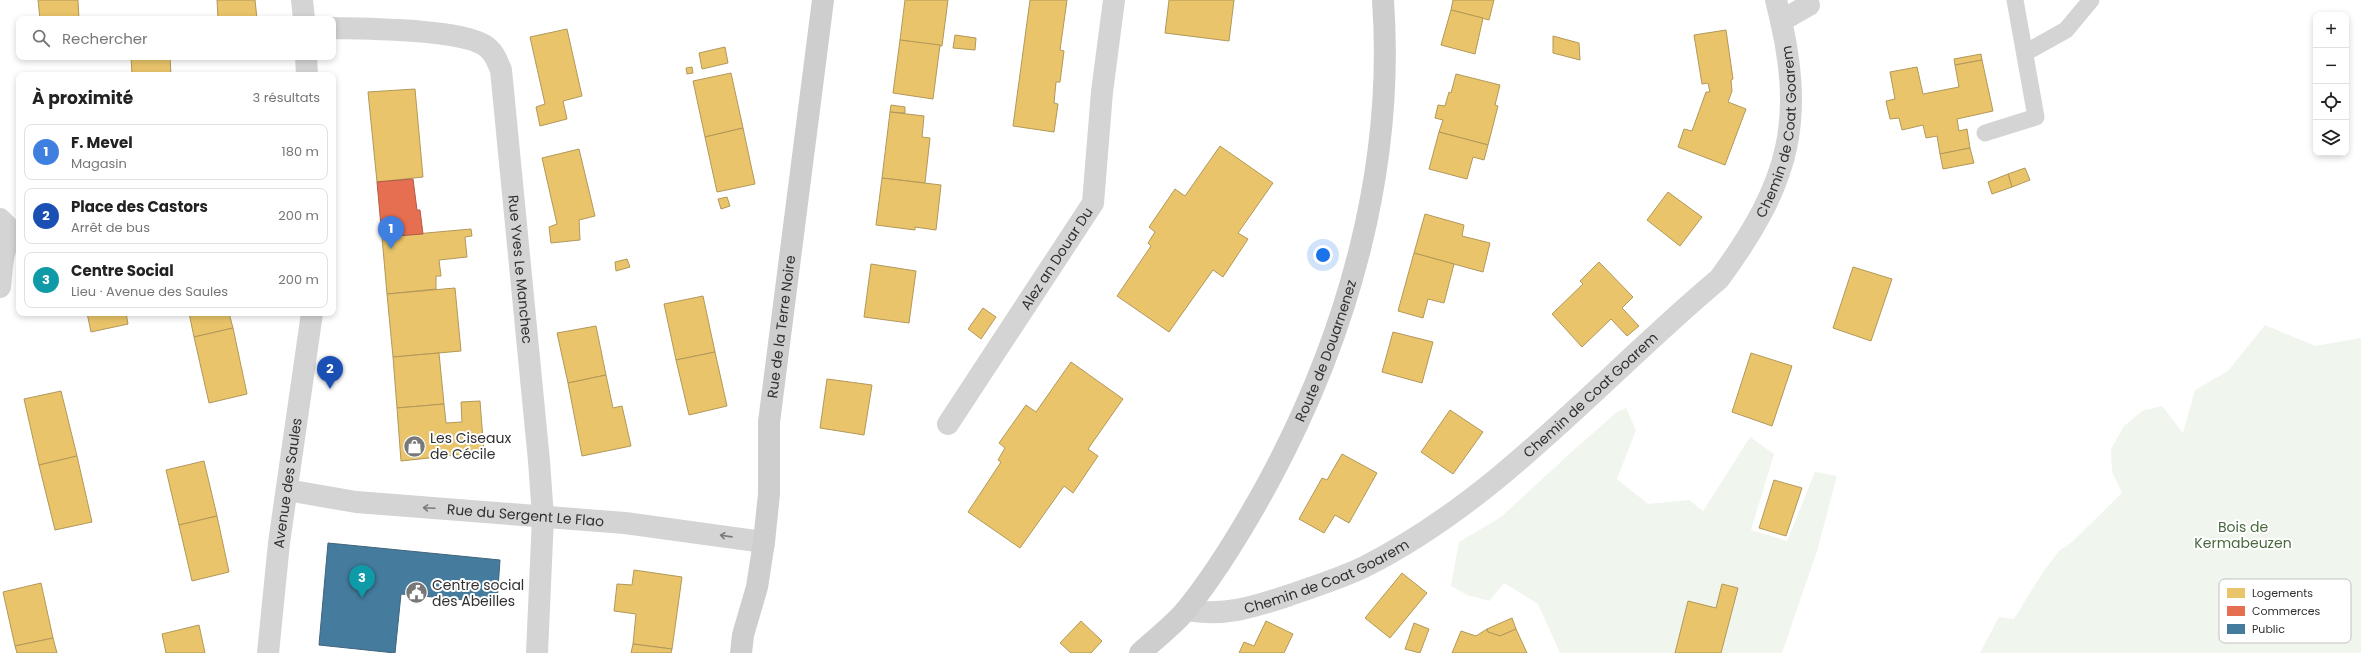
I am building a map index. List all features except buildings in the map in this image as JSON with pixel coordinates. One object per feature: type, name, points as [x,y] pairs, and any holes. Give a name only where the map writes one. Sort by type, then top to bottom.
[{"type":"main road","name":"Rue de la Terre Noire","points":[[740,653],[757,587],[764,542],[768,494],[769,422],[824,0]]},
{"type":"main road","name":"Route de Douarnenez","points":[[1140,653],[1186,610],[1223,559],[1253,510],[1280,459],[1320,374],[1353,278],[1375,179],[1382,126],[1385,71],[1383,0]]},
{"type":"street","points":[[302,0],[304,16]]},
{"type":"street","name":"Alez an Douar Du","points":[[948,424],[1093,203],[1102,92],[1114,0]]},
{"type":"street","name":"Chemin de Coat Goarem","points":[[1186,610],[1222,613],[1260,605],[1314,587],[1365,566],[1409,541],[1476,494],[1518,459],[1719,279],[1739,252],[1775,187],[1787,151],[1792,120],[1791,71],[1776,0]]},
{"type":"street","points":[[1781,21],[1814,2]]},
{"type":"street","name":"Rue Yves Le Manchec","points":[[336,28],[454,36],[470,39],[486,46],[495,56],[500,70],[539,460],[543,517],[537,653]]},
{"type":"street","points":[[306,60],[307,72]]},
{"type":"street","points":[[0,287],[4,256],[11,228]]},
{"type":"street","name":"Avenue des Saules","points":[[268,653],[287,490],[312,316]]},
{"type":"street","name":"Rue du Sergent Le Flao","points":[[287,490],[325,498],[398,506],[625,523],[764,542]]},
{"type":"lane","points":[[1985,133],[2036,117],[2015,0]]},
{"type":"lane","points":[[2025,53],[2066,30],[2091,0]]},
{"type":"green space","name":"Bois de Kermabeuzen","points":[[2265,325],[2315,346],[2361,338],[2361,653],[1980,653],[1999,617],[2014,619],[2043,572],[2059,551],[2072,542],[2122,493],[2112,472],[2111,449],[2124,426],[2142,411],[2162,406],[2183,433],[2195,390],[2228,371]]},
{"type":"green space","points":[[1626,408],[1636,430],[1617,479],[1648,504],[1689,500],[1703,511],[1750,437],[1774,454],[1751,530],[1787,541],[1815,472],[1837,476],[1817,551],[1782,653],[1560,653],[1538,604],[1504,583],[1489,601],[1467,595],[1451,586],[1459,542],[1501,517],[1617,412]]},
{"type":"place","name":"F. Mevel","points":[[391,249]]},
{"type":"place","name":"Place des Castors","points":[[330,389]]},
{"type":"place","name":"Les Ciseaux de Cécile","points":[[415,446]]},
{"type":"place","name":"Centre social des Abeilles","points":[[417,593]]},
{"type":"place","name":"Centre Social","points":[[362,598]]}]
